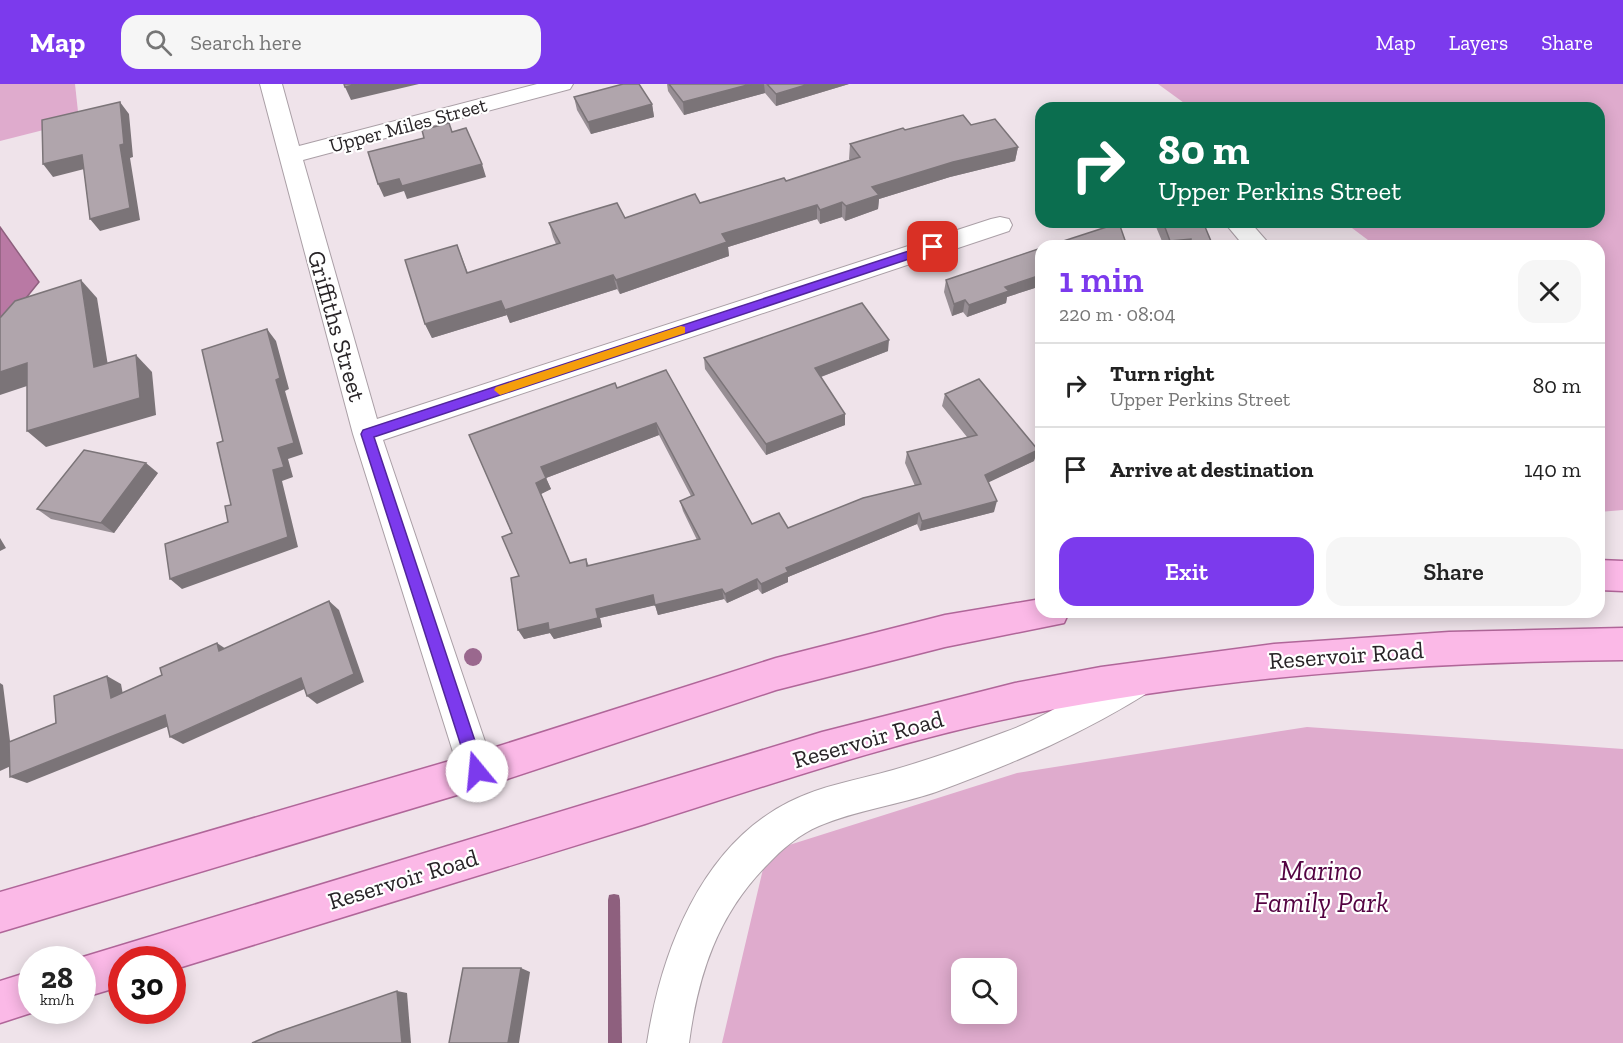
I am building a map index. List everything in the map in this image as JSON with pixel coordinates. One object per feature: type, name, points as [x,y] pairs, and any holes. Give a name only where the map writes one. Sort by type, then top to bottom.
[{"type":"main road","points":[[0,912],[477,771],[776,674],[945,632],[1035,615]]},
{"type":"main road","name":"Reservoir Road","points":[[183,946],[930,720],[1143,678],[1311,655],[1506,645],[1623,644]]},
{"type":"main road","points":[[1506,645],[1623,662]]},
{"type":"main road","points":[[0,1002],[18,996]]},
{"type":"street","name":"Griffiths Street","points":[[271,84],[367,434],[477,771]]},
{"type":"street","name":"Upper Miles Street","points":[[289,156],[562,84]]},
{"type":"street","points":[[367,434],[1000,225]]},
{"type":"street","points":[[1242,228],[1252,240]]},
{"type":"street","points":[[668,1043],[670,1022],[686,953],[709,909],[737,868],[792,821],[827,804],[891,789],[1009,748],[1073,720],[1143,678]]},
{"type":"green space","points":[[0,84],[75,84],[79,121],[0,141]]},
{"type":"green space","points":[[1158,84],[1623,84],[1623,510],[1605,512],[1605,240],[1368,240],[1352,228],[1605,228],[1605,102],[1183,102]]},
{"type":"green space","name":"Marino Family Park","points":[[1307,727],[1623,749],[1623,1043],[722,1043],[767,852],[1017,773]]},
{"type":"shaded area","points":[[0,227],[39,282],[0,330]]},
{"type":"building","points":[[623,84],[639,84],[652,104],[588,122],[574,97]]},
{"type":"building","points":[[669,84],[751,84],[683,102]]},
{"type":"building","points":[[767,84],[809,84],[776,94]]},
{"type":"building","points":[[120,102],[124,144],[120,145],[130,208],[90,219],[82,155],[43,164],[42,120]]},
{"type":"building","points":[[963,115],[971,125],[995,119],[1018,147],[953,162],[872,187],[879,195],[846,206],[842,202],[820,210],[817,205],[722,234],[727,242],[616,280],[613,275],[505,310],[501,301],[425,324],[405,260],[457,245],[467,273],[560,243],[549,223],[617,203],[625,218],[695,194],[700,203],[784,178],[786,181],[860,157],[850,144],[903,128],[905,130]]},
{"type":"building","points":[[449,123],[452,132],[466,128],[482,164],[402,186],[399,179],[378,184],[368,152],[424,138],[422,130]]},
{"type":"building","points":[[1104,228],[1121,228],[1125,240],[1067,240]]},
{"type":"building","points":[[1165,228],[1206,228],[1210,240],[1191,239],[1170,240]]},
{"type":"building","points":[[1035,250],[1035,277],[1005,287],[1009,291],[969,305],[965,300],[954,304],[946,280]]},
{"type":"building","points":[[81,280],[94,367],[136,355],[140,398],[27,431],[27,363],[0,372],[0,318],[15,301]]},
{"type":"building","points":[[862,303],[889,340],[815,368],[845,414],[766,444],[704,358]]},
{"type":"building","points":[[267,329],[280,378],[276,380],[294,443],[278,448],[284,467],[273,470],[288,537],[170,579],[165,544],[228,522],[225,506],[231,505],[217,443],[223,441],[202,350]]},
{"type":"building","points":[[666,370],[752,524],[779,513],[788,528],[863,498],[921,484],[907,452],[977,435],[945,394],[979,379],[1035,446],[1035,451],[985,475],[997,501],[922,521],[919,513],[786,568],[788,572],[761,584],[757,579],[725,594],[722,589],[655,605],[653,595],[596,609],[598,618],[549,630],[548,623],[518,630],[511,578],[519,576],[502,537],[512,533],[469,435],[615,383],[617,388]],"holes":[[[656,423],[694,495],[680,501],[700,539],[587,566],[586,559],[570,563],[536,483],[546,478],[541,467]]]},
{"type":"building","points":[[84,450],[146,463],[101,523],[37,509]]},
{"type":"building","points":[[329,601],[354,674],[307,696],[301,678],[170,737],[165,715],[10,777],[9,742],[56,723],[54,696],[107,676],[111,698],[162,675],[160,668],[217,643],[219,651]]},
{"type":"building","points":[[463,968],[521,968],[508,1043],[449,1043]]},
{"type":"building","points":[[397,991],[402,1043],[252,1043],[278,1032]]},
{"type":"waterway","points":[[614,900],[615,1043]]},
{"type":"slow traffic","points":[[500,390],[681,330]]},
{"type":"route","points":[[477,771],[367,434],[933,247]]}]
